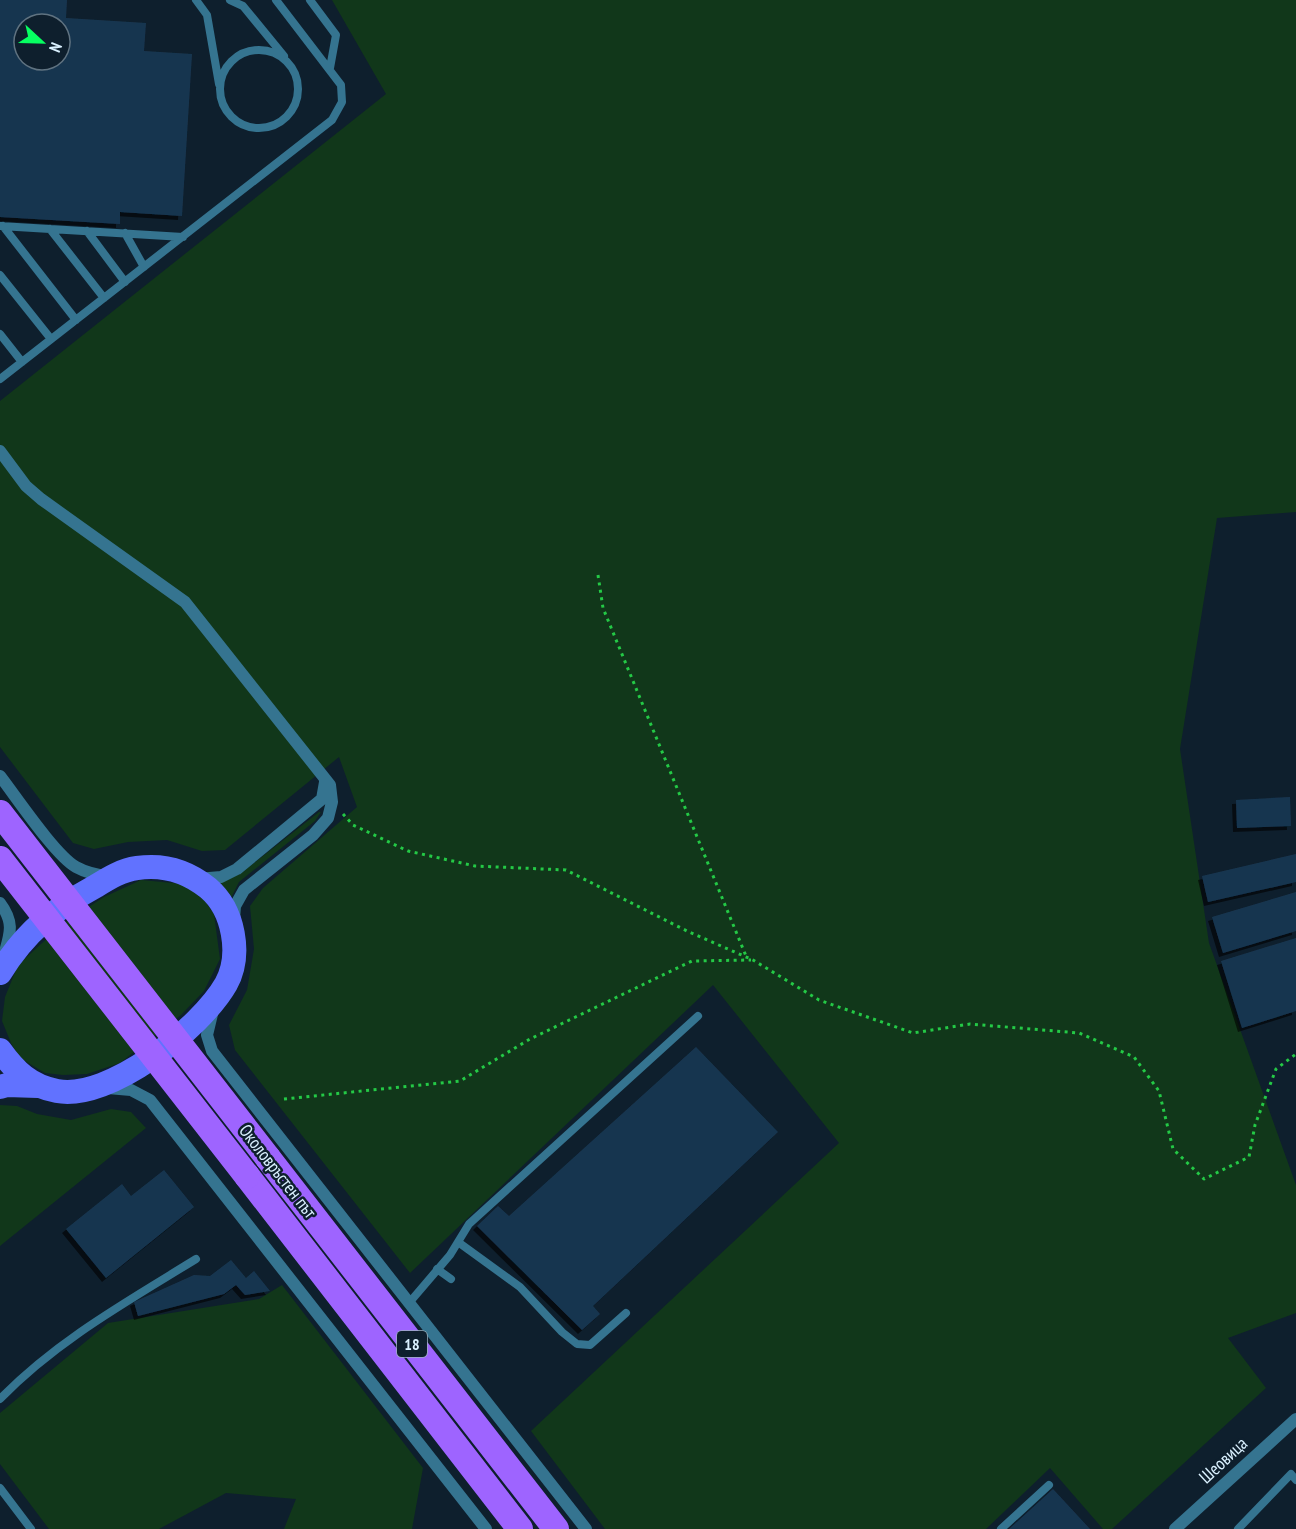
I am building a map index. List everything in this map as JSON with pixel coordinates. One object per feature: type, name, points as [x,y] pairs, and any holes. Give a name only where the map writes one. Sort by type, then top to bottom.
[{"type":"highway","name":"Околовръстен път","points":[[0,813],[556,1529]]},
{"type":"highway","name":"Околовръстен път","points":[[0,859],[520,1529]]},
{"type":"main road","points":[[0,971],[18,945],[36,926],[75,898],[112,876],[150,866],[167,867],[198,879],[212,891],[224,907],[233,932],[234,957],[226,983],[195,1022],[144,1064],[92,1089],[79,1092],[58,1091],[38,1086],[7,1085],[0,1087]]},
{"type":"main road","points":[[0,1050],[21,1076],[38,1086]]},
{"type":"street","points":[[0,451],[26,486],[40,499],[185,602],[326,777],[330,785],[332,802],[327,818],[313,834],[244,890],[235,906],[233,932]]},
{"type":"street","points":[[0,776],[61,855],[74,866],[93,875],[112,876]]},
{"type":"street","points":[[198,879],[221,877],[237,869],[322,799],[326,777]]},
{"type":"street","points":[[0,903],[10,921],[11,929],[0,971]]},
{"type":"street","name":"Околовръстен път","points":[[226,983],[211,1015],[207,1035],[212,1051],[586,1529]]},
{"type":"street","points":[[92,1089],[131,1090],[150,1100],[486,1529]]},
{"type":"street","name":"Шеовица","points":[[1175,1529],[1296,1419]]},
{"type":"lane","points":[[196,0],[207,15],[221,98],[232,116],[243,124],[260,128],[280,122],[297,100],[296,75],[243,6],[230,0]]},
{"type":"lane","points":[[0,379],[332,120],[342,102],[341,85],[276,0]]},
{"type":"lane","points":[[310,0],[336,35],[330,68]]},
{"type":"lane","points":[[221,98],[222,76],[229,64],[246,52],[272,51],[289,64]]},
{"type":"lane","points":[[1,226],[183,237]]},
{"type":"lane","points":[[1,226],[76,320]]},
{"type":"lane","points":[[50,229],[104,298]]},
{"type":"lane","points":[[87,231],[125,282]]},
{"type":"lane","points":[[125,233],[144,267]]},
{"type":"lane","points":[[0,275],[51,339]]},
{"type":"lane","points":[[0,334],[22,362]]},
{"type":"lane","points":[[409,1303],[438,1269],[469,1224],[698,1016]]},
{"type":"lane","points":[[458,1242],[519,1287],[562,1332],[577,1344],[590,1345],[626,1313]]},
{"type":"lane","points":[[0,1399],[20,1378],[60,1346],[196,1258]]},
{"type":"lane","points":[[438,1269],[451,1279]]},
{"type":"lane","points":[[1238,1529],[1291,1474],[1296,1480]]},
{"type":"lane","points":[[1000,1529],[1049,1485]]},
{"type":"lane","points":[[0,1488],[31,1529]]},
{"type":"path","points":[[598,575],[603,608],[746,957]]},
{"type":"path","points":[[332,802],[353,825],[408,851],[475,866],[566,870],[689,932],[753,960],[819,1000],[913,1033],[970,1024],[1079,1033],[1134,1057],[1159,1091],[1173,1149],[1204,1179],[1249,1157],[1255,1125],[1276,1069],[1296,1054]]},
{"type":"path","points":[[285,1100],[460,1081],[530,1039],[692,961],[753,960]]},
{"type":"green space","points":[[332,0],[1296,0],[1296,512],[1217,518],[1180,749],[1209,943],[1296,1185],[1296,1313],[1228,1338],[1266,1388],[1112,1529],[1103,1529],[1050,1468],[986,1529],[605,1529],[531,1431],[839,1143],[713,985],[410,1273],[235,1050],[229,1025],[247,990],[254,949],[250,906],[263,888],[357,807],[339,757],[225,850],[202,851],[167,840],[128,842],[94,849],[73,843],[0,747],[0,401],[386,94]]},
{"type":"green space","points":[[321,812],[315,821],[239,882],[228,904],[213,883],[240,874]]},
{"type":"green space","points":[[141,880],[184,884],[203,898],[214,914],[220,959],[204,991],[181,1015],[120,1063],[87,1074],[45,1073],[20,1058],[2,1021],[5,997],[18,965],[64,923],[104,897]]},
{"type":"green space","points":[[0,1105],[17,1106],[37,1114],[71,1120],[111,1109],[131,1112],[146,1128],[0,1246]]},
{"type":"green space","points":[[282,1285],[423,1468],[412,1529],[284,1529],[296,1499],[226,1493],[159,1529],[49,1529],[0,1464],[0,1413],[108,1323],[259,1299]]},
{"type":"building","points":[[0,0],[67,0],[66,12],[12,12],[12,72],[72,72],[72,18],[146,23],[144,51],[192,54],[182,216],[120,212],[120,224],[0,217]]},
{"type":"building","points":[[1290,797],[1291,826],[1237,828],[1236,800]]},
{"type":"building","points":[[1296,854],[1296,882],[1208,902],[1202,876]]},
{"type":"building","points":[[1296,892],[1296,931],[1223,953],[1212,917]]},
{"type":"building","points":[[1296,938],[1296,1011],[1242,1028],[1221,961]]},
{"type":"building","points":[[696,1047],[778,1132],[593,1306],[600,1314],[582,1330],[477,1226],[498,1206],[509,1216]]},
{"type":"building","points":[[164,1170],[194,1207],[106,1278],[66,1229],[122,1184],[131,1196]]},
{"type":"building","points":[[231,1260],[246,1278],[254,1271],[270,1291],[245,1295],[236,1285],[224,1294],[138,1316],[134,1302],[194,1275],[210,1276]]},
{"type":"building","points":[[1053,1489],[1090,1529],[1009,1529]]}]
